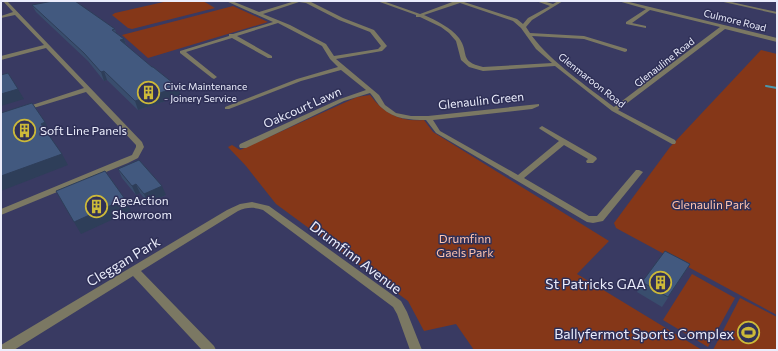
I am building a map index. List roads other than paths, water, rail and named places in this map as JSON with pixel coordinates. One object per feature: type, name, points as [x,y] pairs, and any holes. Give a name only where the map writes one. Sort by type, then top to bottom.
[{"type":"street","points":[[1,212],[125,161],[137,153],[140,147],[139,144],[5,1]]},
{"type":"street","points":[[230,2],[238,1]]},
{"type":"street","points":[[259,14],[299,1],[307,2],[372,32],[384,46],[380,50],[332,58]]},
{"type":"street","points":[[379,1],[434,22],[453,34],[458,40],[464,60],[476,68],[555,64]]},
{"type":"street","points":[[418,16],[458,1]]},
{"type":"street","name":"Glenmaroon Road","points":[[458,1],[512,18],[530,19]]},
{"type":"street","points":[[538,1],[553,5]]},
{"type":"street","points":[[523,27],[530,19],[561,1]]},
{"type":"street","name":"Culmore Road","points":[[620,1],[777,40]]},
{"type":"street","points":[[721,1],[777,13]]},
{"type":"street","name":"Glenaulin Green","points":[[230,2],[277,22],[324,45],[328,48],[332,58],[341,68],[377,96],[383,106],[394,114],[411,118],[428,118],[532,107],[537,105]]},
{"type":"street","points":[[644,27],[628,23],[650,8]]},
{"type":"street","points":[[1,17],[16,13]]},
{"type":"street","name":"Glenmaroon Road","points":[[512,18],[523,27],[538,48],[555,64],[614,110],[672,142]]},
{"type":"street","points":[[214,77],[182,52],[231,35],[277,22]]},
{"type":"street","name":"Glenauline Road","points":[[614,110],[724,27]]},
{"type":"street","points":[[527,34],[584,38],[625,50]]},
{"type":"street","points":[[231,35],[270,57]]},
{"type":"street","points":[[1,58],[48,46]]},
{"type":"street","name":"Oakcourt Lawn","points":[[227,108],[299,80],[341,68]]},
{"type":"street","points":[[16,112],[88,89]]},
{"type":"street","name":"Oakcourt Lawn","points":[[243,146],[342,100],[371,91]]},
{"type":"street","name":"Glenaulin Green","points":[[428,118],[438,132],[587,219],[600,219],[639,172]]},
{"type":"street","points":[[542,128],[593,159],[590,161]]},
{"type":"street","points":[[518,179],[564,141]]},
{"type":"street","name":"Cleggan Park","points":[[4,350],[242,205],[258,205]]},
{"type":"street","name":"Drumfinn Avenue","points":[[258,205],[266,208],[397,304],[402,312],[416,350]]},
{"type":"street","points":[[134,271],[210,350]]},
{"type":"waterway","points":[[766,86],[777,88]]},
{"type":"place","name":"Civic Maintenance - Joinery Service","points":[[148,92]]},
{"type":"place","name":"Soft Line Panels","points":[[25,130]]},
{"type":"place","name":"AgeAction Showroom","points":[[97,207]]},
{"type":"place","name":"St Patricks GAA","points":[[661,283]]},
{"type":"place","name":"Ballyfermot Sports Complex","points":[[749,333]]},
{"type":"park label","name":"Glenaulin Park","points":[[711,204]]},
{"type":"park label","name":"Drumfinn Gaels Park","points":[[465,245]]}]
